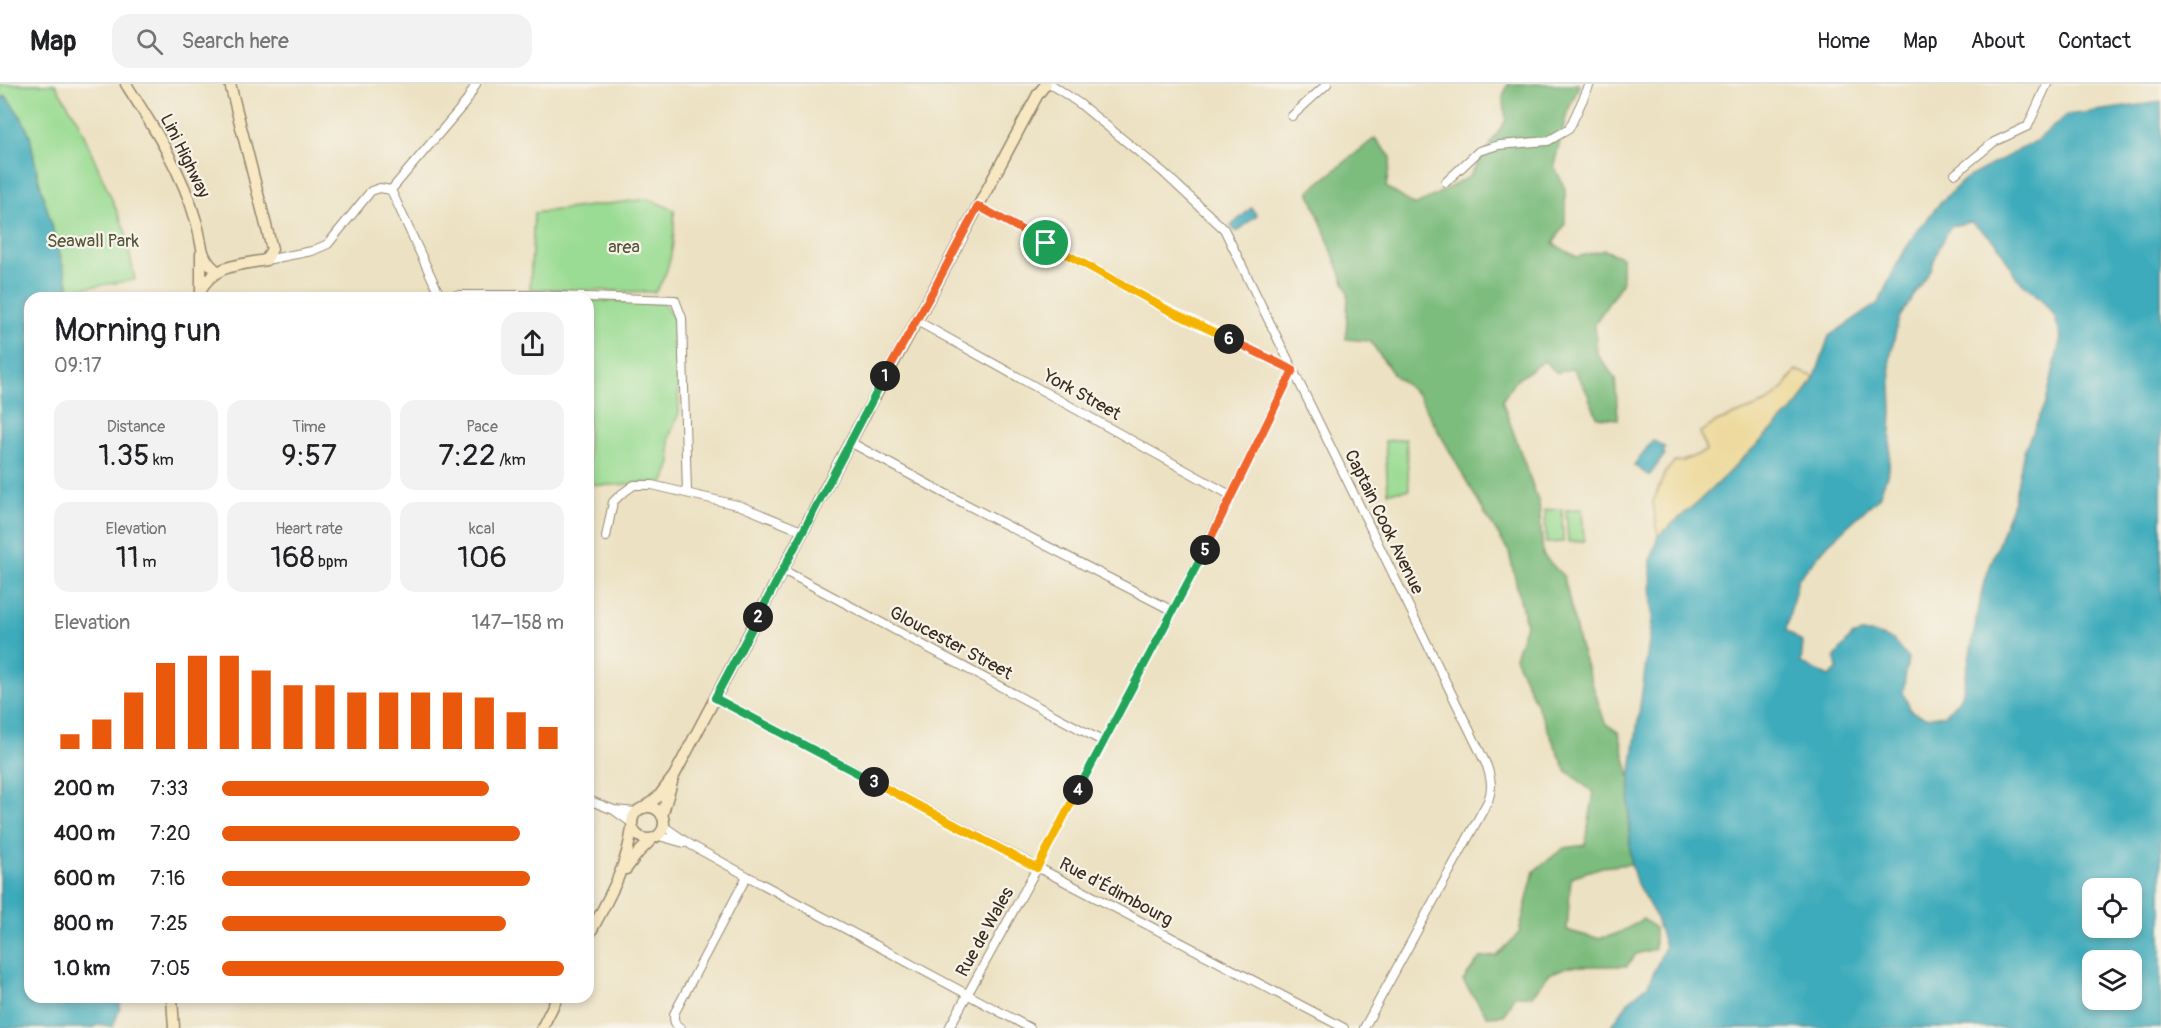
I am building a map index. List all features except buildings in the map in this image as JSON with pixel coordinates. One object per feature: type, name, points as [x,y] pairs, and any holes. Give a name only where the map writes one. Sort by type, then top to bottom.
[{"type":"street","name":"Lini Highway","points":[[126,84],[159,134],[179,174],[195,215],[205,260],[217,271]]},
{"type":"street","points":[[230,84],[270,240],[268,257]]},
{"type":"street","points":[[390,190],[466,102],[476,84]]},
{"type":"street","points":[[619,879],[629,849],[632,826],[641,810],[659,796],[674,776],[850,442],[1046,84]]},
{"type":"street","name":"Captain Cook Avenue","points":[[1051,84],[1080,104],[1162,172],[1224,229],[1487,766],[1492,781],[1492,792],[1488,801],[1364,1028]]},
{"type":"street","points":[[1292,116],[1327,84]]},
{"type":"street","points":[[1446,182],[1479,151],[1499,146],[1548,141],[1569,129],[1590,84]]},
{"type":"street","points":[[1954,174],[1994,142],[2028,126],[2047,84]]},
{"type":"street","points":[[202,292],[208,278],[217,271],[289,252],[318,249],[328,244],[371,191],[380,188],[390,190]]},
{"type":"street","points":[[390,190],[438,292]]},
{"type":"street","points":[[978,206],[1168,310],[1293,370]]},
{"type":"street","points":[[270,240],[277,248],[289,252]]},
{"type":"street","name":"Lini Highway","points":[[201,248],[201,292]]},
{"type":"street","points":[[594,297],[675,300],[682,318],[687,492]]},
{"type":"street","name":"York Street","points":[[917,321],[1232,496]]},
{"type":"street","name":"Rue de Wales","points":[[949,1028],[1037,868],[1173,611],[1293,370]]},
{"type":"street","points":[[850,442],[1173,611]]},
{"type":"street","points":[[606,537],[613,502],[634,485],[652,485],[741,506],[804,532]]},
{"type":"street","name":"Gloucester Street","points":[[783,570],[1104,742]]},
{"type":"street","name":"Rue d'Édimbourg","points":[[715,698],[1344,1028]]},
{"type":"street","points":[[594,926],[619,879],[638,853],[660,830],[674,776]]},
{"type":"street","points":[[594,802],[614,810],[632,826],[637,835],[644,839],[660,830]]},
{"type":"street","points":[[614,810],[651,808],[660,830],[1030,1028]]},
{"type":"street","points":[[681,1028],[676,1026],[674,1014],[747,876]]},
{"type":"street","points":[[172,1003],[174,1028]]},
{"type":"street","points":[[542,1028],[554,1003]]},
{"type":"green space","name":"Seawall Park","points":[[0,84],[55,84],[77,119],[125,230],[135,280],[70,290],[37,173],[30,136],[21,117],[5,96],[0,99]]},
{"type":"green space","points":[[1508,84],[1580,84],[1567,113],[1554,165],[1565,189],[1565,224],[1553,244],[1577,257],[1604,250],[1622,257],[1622,283],[1595,323],[1597,354],[1615,378],[1618,419],[1597,417],[1586,390],[1573,368],[1557,373],[1544,361],[1514,382],[1502,401],[1539,503],[1543,555],[1564,577],[1579,643],[1605,723],[1619,733],[1630,778],[1631,864],[1602,867],[1571,877],[1567,930],[1590,937],[1606,937],[1643,919],[1655,928],[1655,949],[1636,954],[1627,966],[1570,966],[1549,974],[1532,996],[1514,996],[1504,1015],[1487,1016],[1463,981],[1480,958],[1497,956],[1519,933],[1534,871],[1564,848],[1585,845],[1594,793],[1566,770],[1515,657],[1526,625],[1509,552],[1418,395],[1394,375],[1370,341],[1346,339],[1348,293],[1309,191],[1375,138],[1391,157],[1386,187],[1415,206],[1469,177],[1506,120],[1503,96]]},
{"type":"green space","name":"area","points":[[648,199],[674,210],[674,231],[669,264],[655,292],[530,289],[534,213]]},
{"type":"green space","points":[[594,300],[663,303],[676,321],[679,412],[669,438],[671,463],[664,482],[594,484]]},
{"type":"green space","points":[[1406,439],[1409,490],[1388,492],[1385,441]]},
{"type":"green space","points":[[1562,509],[1563,542],[1546,543],[1545,510]]},
{"type":"green space","points":[[1582,509],[1584,541],[1568,542],[1566,510]]},
{"type":"sand","points":[[1796,370],[1815,377],[1798,405],[1699,501],[1658,536],[1653,502],[1665,473],[1674,462],[1683,461],[1706,451],[1700,432],[1717,422],[1766,403],[1783,389]]},
{"type":"water","points":[[6,96],[21,117],[30,136],[37,173],[70,292],[24,292],[24,1003],[120,1003],[113,1027],[99,1024],[92,1028],[0,1028],[0,99]]},
{"type":"water","points":[[2161,102],[2161,1028],[1610,1028],[1630,1000],[1648,985],[1665,947],[1655,915],[1637,884],[1631,864],[1629,825],[1630,778],[1652,620],[1651,560],[1658,536],[1699,501],[1798,405],[1815,377],[1829,336],[1878,303],[1914,235],[1940,203],[1965,179],[2036,141],[2067,115]],"holes":[[[1971,222],[1996,242],[2017,278],[2041,299],[2054,315],[2061,337],[2046,402],[2024,451],[2014,500],[1983,586],[1962,696],[1945,715],[1925,717],[1911,711],[1903,693],[1908,658],[1893,640],[1873,633],[1860,633],[1852,636],[1835,657],[1837,670],[1829,677],[1801,663],[1803,643],[1786,630],[1798,579],[1828,544],[1879,497],[1889,469],[1892,413],[1890,357],[1899,318],[1931,270],[1939,248],[1951,226]]]},
{"type":"water","points":[[1251,208],[1257,215],[1237,232],[1231,226]]},
{"type":"water","points":[[1653,440],[1665,448],[1663,452],[1665,454],[1649,476],[1634,465]]},
{"type":"route","points":[[978,206],[1046,243],[1168,310],[1293,370],[1190,579],[1037,868],[715,698],[884,377],[917,321],[978,206]]}]
